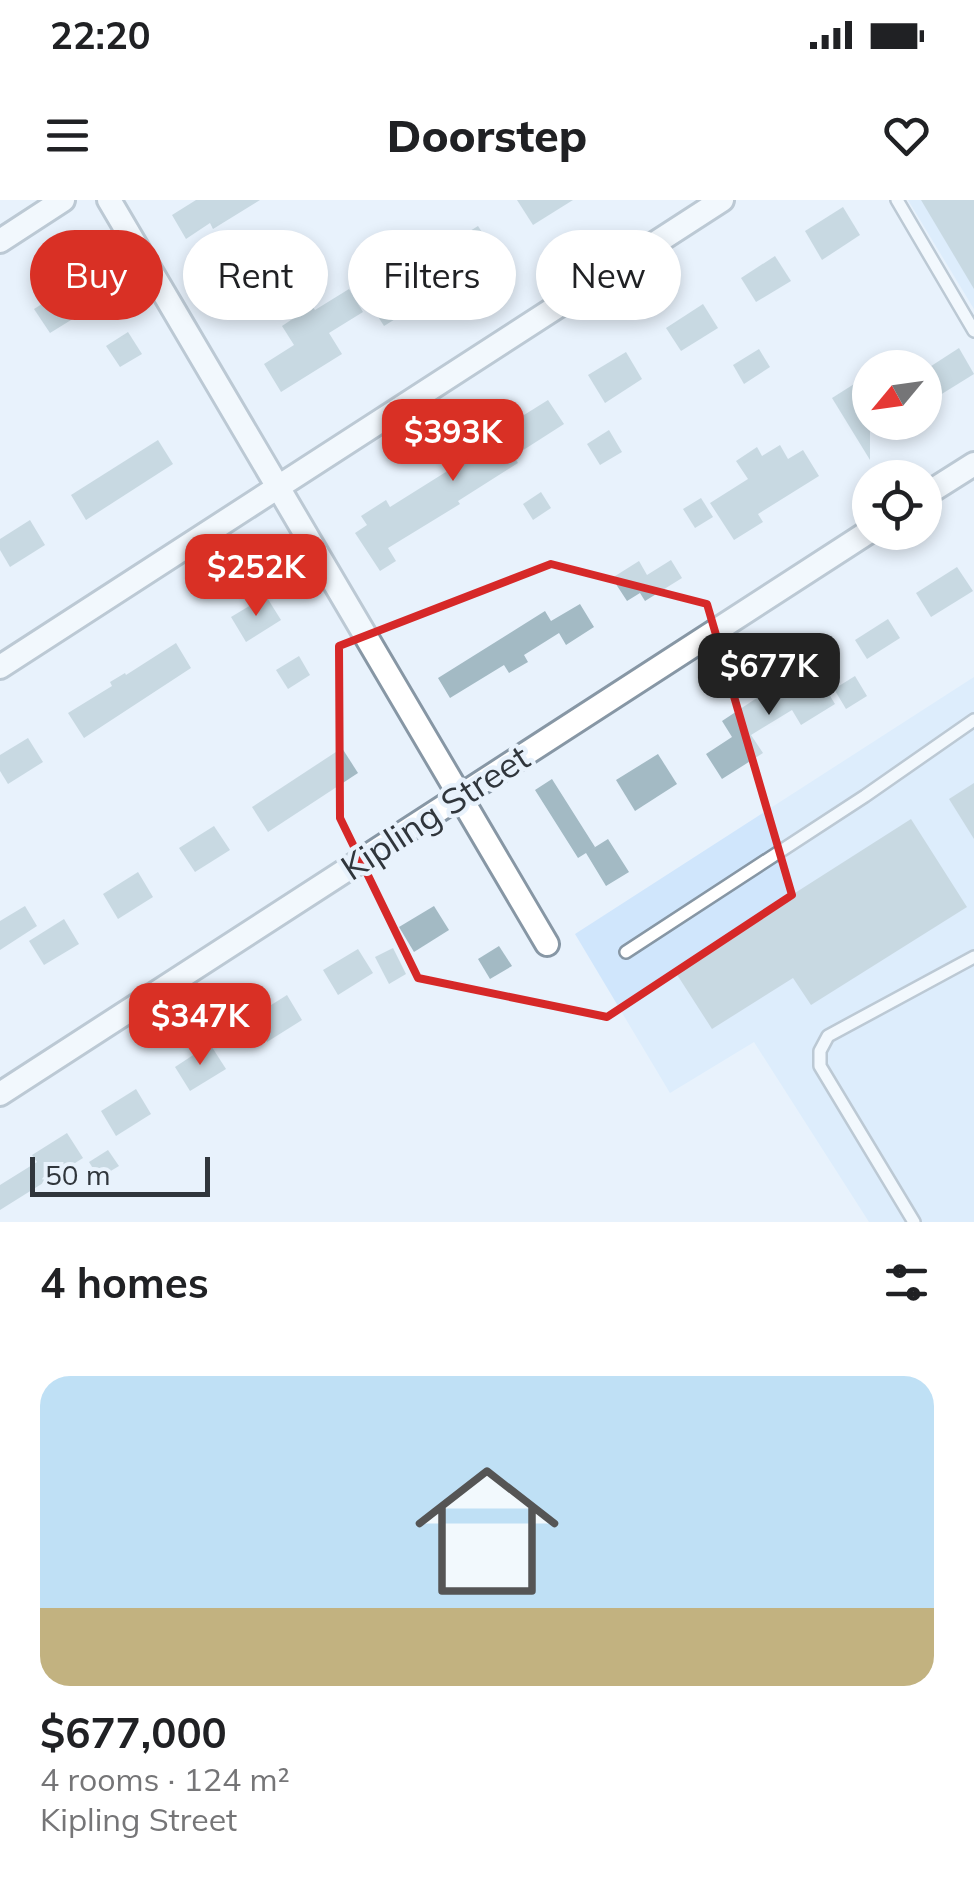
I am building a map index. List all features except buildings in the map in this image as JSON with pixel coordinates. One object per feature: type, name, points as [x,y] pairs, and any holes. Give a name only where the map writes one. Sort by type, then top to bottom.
[{"type":"street","points":[[0,241],[63,200]]},
{"type":"street","points":[[109,200],[547,944]]},
{"type":"street","points":[[0,667],[722,200]]},
{"type":"street","points":[[942,484],[974,464]]},
{"type":"street","name":"Kipling Street","points":[[0,1094],[852,543]]},
{"type":"lane","points":[[898,200],[974,331]]},
{"type":"lane","points":[[626,952],[974,720]]},
{"type":"lane","points":[[914,1222],[820,1066],[820,1052],[828,1036],[974,956]]},
{"type":"highlighted area","points":[[551,564],[707,604],[792,895],[607,1017],[418,978],[340,818],[339,646]]},
{"type":"shaded area","points":[[908,200],[974,200],[974,309]]},
{"type":"shaded area","points":[[974,677],[974,1222],[869,1222],[754,1042],[670,1093],[575,934]]}]
